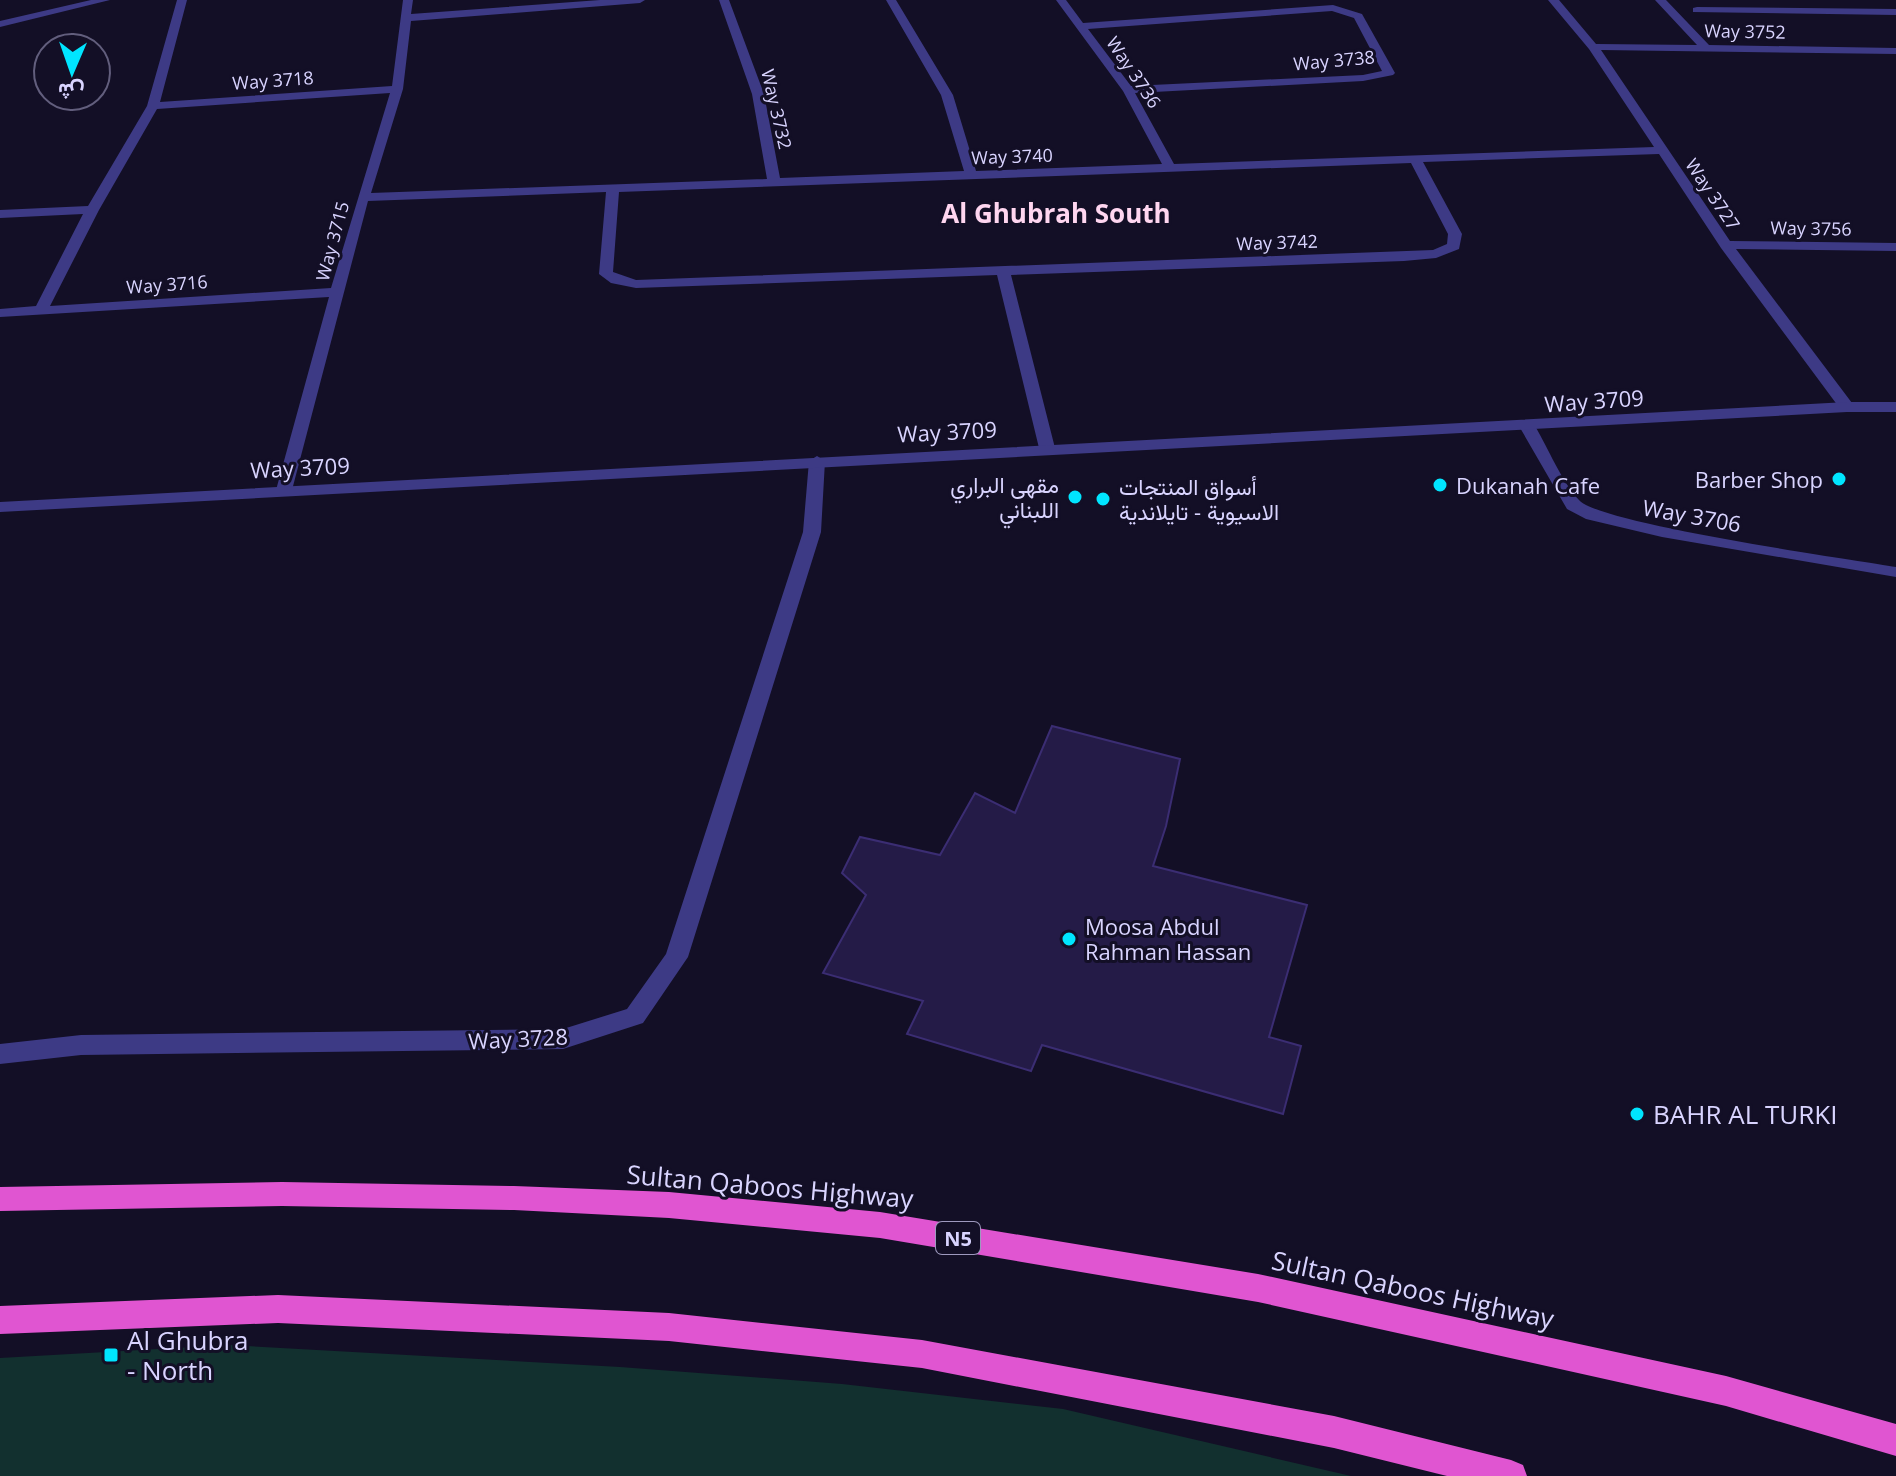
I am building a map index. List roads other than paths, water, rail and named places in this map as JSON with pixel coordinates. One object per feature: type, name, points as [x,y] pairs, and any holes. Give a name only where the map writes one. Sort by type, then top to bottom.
[{"type":"highway","name":"Sultan Qaboos Highway","points":[[2,1199],[282,1194],[514,1198],[669,1205],[880,1225],[1258,1288],[1726,1391],[1896,1440]]},
{"type":"highway","points":[[0,1320],[278,1309],[669,1327],[922,1354],[1334,1432],[1511,1476]]},
{"type":"highway","points":[[1726,1391],[1896,1427]]},
{"type":"street","points":[[0,24],[105,0]]},
{"type":"street","points":[[41,310],[92,210],[153,106],[182,0]]},
{"type":"street","name":"Way 3715","points":[[284,490],[363,197],[397,89],[408,0]]},
{"type":"street","points":[[407,18],[640,0]]},
{"type":"street","name":"Way 3732","points":[[724,0],[758,94],[774,182]]},
{"type":"street","points":[[891,0],[947,95],[971,175]]},
{"type":"street","name":"Way 3736","points":[[1061,0],[1128,90],[1170,168]]},
{"type":"street","name":"Way 3727","points":[[1553,0],[1593,47],[1726,245],[1847,407]]},
{"type":"street","points":[[1660,0],[1706,48]]},
{"type":"street","name":"Way 3738","points":[[1080,26],[1333,8],[1358,16],[1389,73],[1363,78],[1128,90]]},
{"type":"street","points":[[1697,10],[1896,12]]},
{"type":"street","name":"Way 3752","points":[[1593,47],[1896,51]]},
{"type":"street","name":"Way 3718","points":[[153,106],[397,89]]},
{"type":"street","name":"Way 3740","points":[[363,197],[1662,150]]},
{"type":"street","name":"Way 3742","points":[[613,188],[606,274],[616,280],[636,284],[1436,254],[1454,246],[1455,234],[1415,159]]},
{"type":"street","points":[[0,214],[92,210]]},
{"type":"street","name":"Way 3756","points":[[1726,245],[1896,247]]},
{"type":"street","points":[[1003,271],[1047,448]]},
{"type":"street","name":"Way 3716","points":[[0,313],[337,292]]},
{"type":"street","name":"Way 3709","points":[[0,507],[1047,448],[1896,407]]},
{"type":"street","name":"Way 3706","points":[[1527,426],[1573,505],[1592,515],[1634,527],[1896,572]]},
{"type":"street","name":"Way 3728","points":[[0,1054],[81,1045],[563,1039],[635,1016],[677,957],[812,532],[817,461]]},
{"type":"place","name":"Barber Shop","points":[[1839,479]]},
{"type":"place","name":"Dukanah Cafe","points":[[1440,485]]},
{"type":"place","name":"مقهى البراري اللبناني","points":[[1075,497]]},
{"type":"place","name":"أسواق المنتجات الاسيوية - تايلاندية","points":[[1103,499]]},
{"type":"place","name":"Moosa Abdul Rahman Hassan","points":[[1069,939]]},
{"type":"place","name":"BAHR AL TURKI","points":[[1637,1114]]},
{"type":"place","name":"Al Ghubra - North","points":[[111,1355]]},
{"type":"district","name":"Al Ghubrah South","points":[[1056,213]]}]
